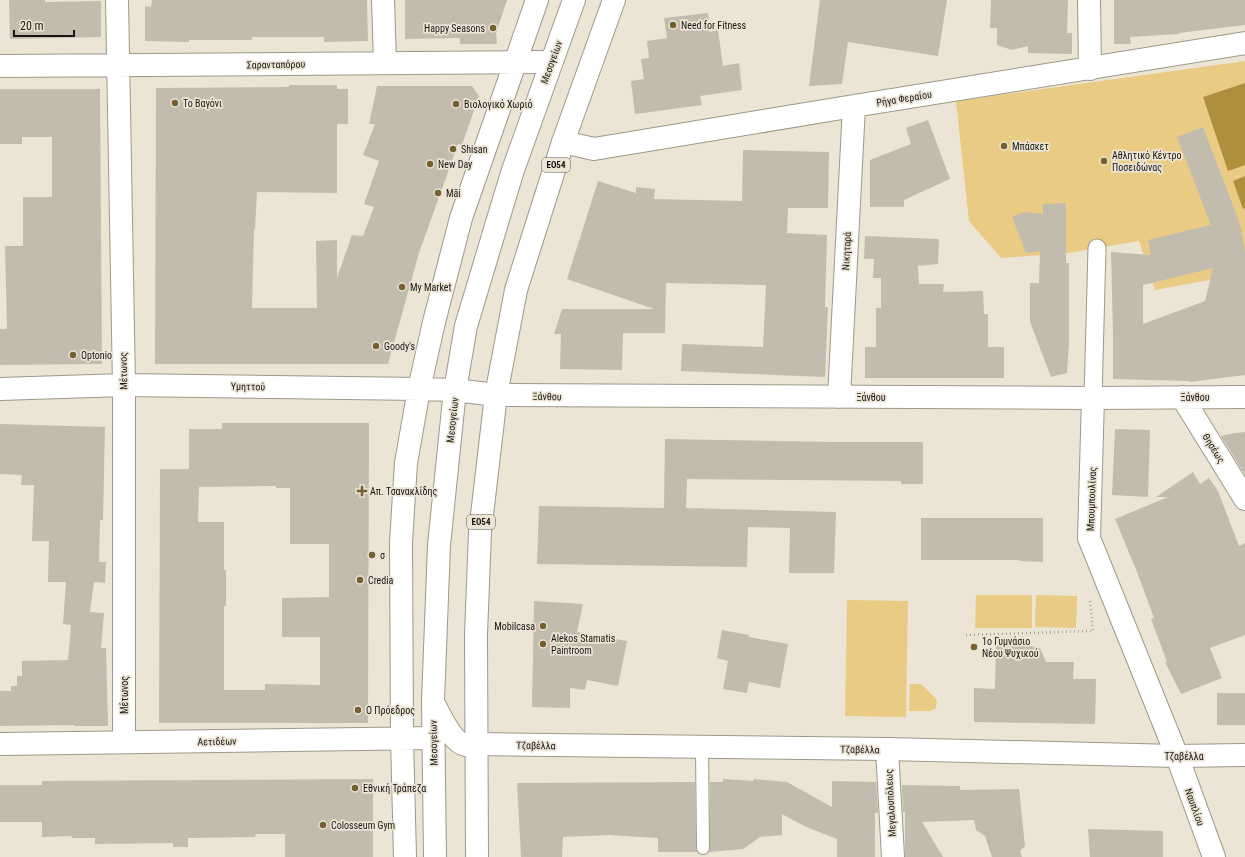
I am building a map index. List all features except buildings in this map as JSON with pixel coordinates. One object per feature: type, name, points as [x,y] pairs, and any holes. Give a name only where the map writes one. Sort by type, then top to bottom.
[{"type":"street","name":"Μέτωνος","points":[[117,0],[124,385],[124,742]]},
{"type":"street","points":[[383,0],[385,63]]},
{"type":"street","points":[[405,857],[402,738],[401,542],[406,463],[419,389],[437,308],[461,218],[537,0]]},
{"type":"street","name":"Μεσογείων","points":[[435,857],[433,701],[439,545],[454,390],[469,314],[513,170],[574,0]]},
{"type":"street","name":"ΕΟ54","points":[[477,857],[476,634],[480,532],[496,395],[516,290],[563,142],[614,0]]},
{"type":"street","points":[[1089,0],[1090,69]]},
{"type":"street","name":"Ρήγα Φεραίου","points":[[563,142],[594,149],[1245,43]]},
{"type":"street","name":"Σαρανταπόρου","points":[[0,66],[551,62]]},
{"type":"street","name":"Νικηταρά","points":[[839,397],[854,106]]},
{"type":"street","name":"Μπουμπουλίνας","points":[[1097,248],[1090,538],[1177,756]]},
{"type":"street","name":"Υμηττού","points":[[0,388],[124,385],[419,389],[454,390],[496,395]]},
{"type":"street","name":"Ξάνθου","points":[[496,395],[1093,398],[1245,397]]},
{"type":"street","name":"Θησέως","points":[[1182,397],[1245,499]]},
{"type":"street","name":"Τζαβέλλα","points":[[433,701],[446,726],[458,741],[465,745],[887,749],[1177,756],[1245,755]]},
{"type":"street","name":"Αετιδέων","points":[[0,744],[433,738]]},
{"type":"street","name":"Μεγαλουπόλεως","points":[[887,749],[893,857]]},
{"type":"street","name":"Ναυπλίου","points":[[1177,756],[1214,857]]},
{"type":"lane","points":[[702,747],[703,848]]},
{"type":"path","points":[[966,635],[1093,631],[1090,598],[1111,592]]},
{"type":"shaded area","name":"Αθλητικό Κέντρο Ποσειδώνας","points":[[1245,61],[1245,271],[1236,275],[1155,290],[1139,241],[1068,253],[1001,258],[969,221],[956,101]]},
{"type":"shaded area","points":[[1245,83],[1245,165],[1228,171],[1203,97]]},
{"type":"shaded area","points":[[1245,176],[1245,208],[1243,209],[1233,181]]},
{"type":"shaded area","points":[[976,595],[1032,595],[1032,628],[975,628]]},
{"type":"shaded area","points":[[1036,595],[1077,596],[1076,628],[1035,627]]},
{"type":"shaded area","points":[[847,600],[908,601],[906,717],[845,716]]},
{"type":"shaded area","points":[[910,684],[921,684],[937,700],[936,708],[930,711],[909,711]]},
{"type":"place","name":"Need for Fitness","points":[[673,25]]},
{"type":"place","name":"Happy Seasons","points":[[493,28]]},
{"type":"place","name":"Το Βαγόνι","points":[[175,103]]},
{"type":"place","name":"Βιολογικό Χωριό","points":[[456,104]]},
{"type":"place","name":"Μπάσκετ","points":[[1004,146]]},
{"type":"place","name":"Shisan","points":[[453,149]]},
{"type":"place","name":"Αθλητικό Κέντρο Ποσειδώνας","points":[[1104,161]]},
{"type":"place","name":"New Day","points":[[430,164]]},
{"type":"place","name":"Māi","points":[[438,193]]},
{"type":"place","name":"My Market","points":[[402,287]]},
{"type":"place","name":"Goody's","points":[[376,346]]},
{"type":"place","name":"Optonio","points":[[73,355]]},
{"type":"place","name":"Απ. Τσανακλίδης","points":[[362,491]]},
{"type":"place","name":"σ","points":[[372,555]]},
{"type":"place","name":"Credia","points":[[360,580]]},
{"type":"place","name":"Mobilcasa","points":[[543,626]]},
{"type":"place","name":"Alekos Stamatis Paintroom","points":[[543,644]]},
{"type":"place","name":"1ο Γυμνάσιο Νέου Ψυχικού","points":[[974,647]]},
{"type":"place","name":"Ο Πρόεδρος","points":[[358,710]]},
{"type":"place","name":"Εθνική Τράπεζα","points":[[355,788]]},
{"type":"place","name":"Colosseum Gym","points":[[323,825]]}]
